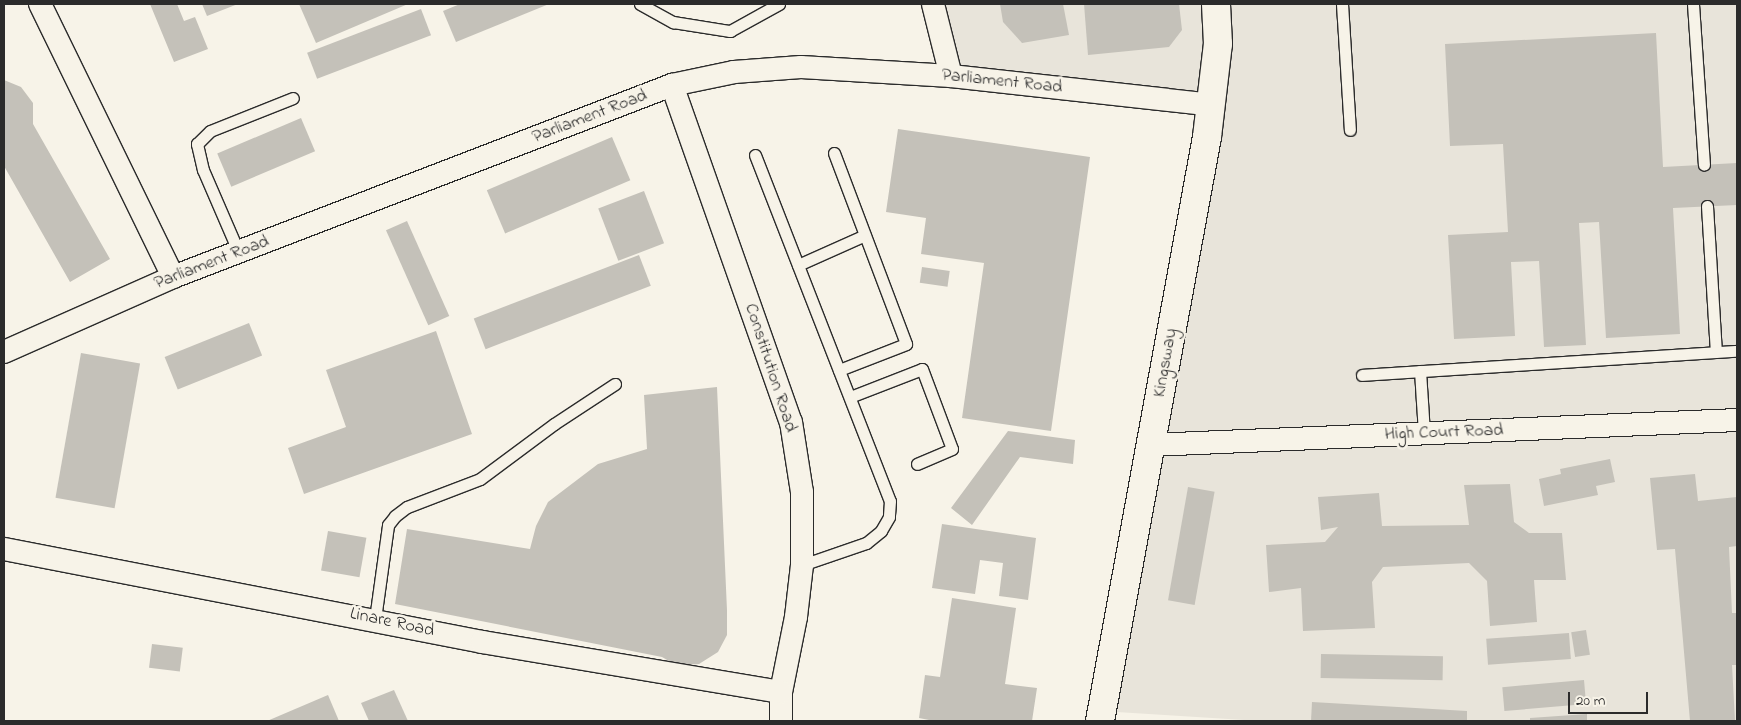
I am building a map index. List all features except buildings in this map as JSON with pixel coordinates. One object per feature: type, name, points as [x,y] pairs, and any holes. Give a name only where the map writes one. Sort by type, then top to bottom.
[{"type":"main road","name":"Kingsway","points":[[1100,721],[1212,105],[1218,44],[1216,4]]},
{"type":"street","points":[[40,4],[173,277]]},
{"type":"street","points":[[933,4],[951,76]]},
{"type":"street","name":"Parliament Road","points":[[4,352],[173,277],[672,85],[734,72],[801,67],[951,76],[1212,105]]},
{"type":"street","name":"Constitution Road","points":[[672,85],[792,422],[802,492],[802,565],[796,618],[781,692],[781,721]]},
{"type":"street","name":"High Court Road","points":[[1151,445],[1737,420]]},
{"type":"street","name":"Linare Road","points":[[4,549],[375,618],[482,642],[781,692]]},
{"type":"lane","points":[[640,4],[673,22],[730,31],[779,4]]},
{"type":"lane","points":[[1342,4],[1350,130]]},
{"type":"lane","points":[[1693,4],[1704,165]]},
{"type":"lane","points":[[239,253],[203,170],[197,144],[210,131],[293,98]]},
{"type":"lane","points":[[834,153],[906,344],[839,370]]},
{"type":"lane","points":[[755,155],[888,493],[889,517],[882,531],[866,543],[802,565]]},
{"type":"lane","points":[[1707,206],[1716,352]]},
{"type":"lane","points":[[798,265],[865,235]]},
{"type":"lane","points":[[1362,375],[1737,351]]},
{"type":"lane","points":[[850,397],[922,369],[952,449],[917,464]]},
{"type":"lane","points":[[1420,371],[1424,434]]},
{"type":"lane","points":[[375,618],[388,526],[395,516],[407,507],[480,479],[554,424],[615,384]]},
{"type":"shaded area","points":[[933,4],[1737,4],[1737,721],[1260,721],[1101,711],[1212,106],[951,76]]}]
